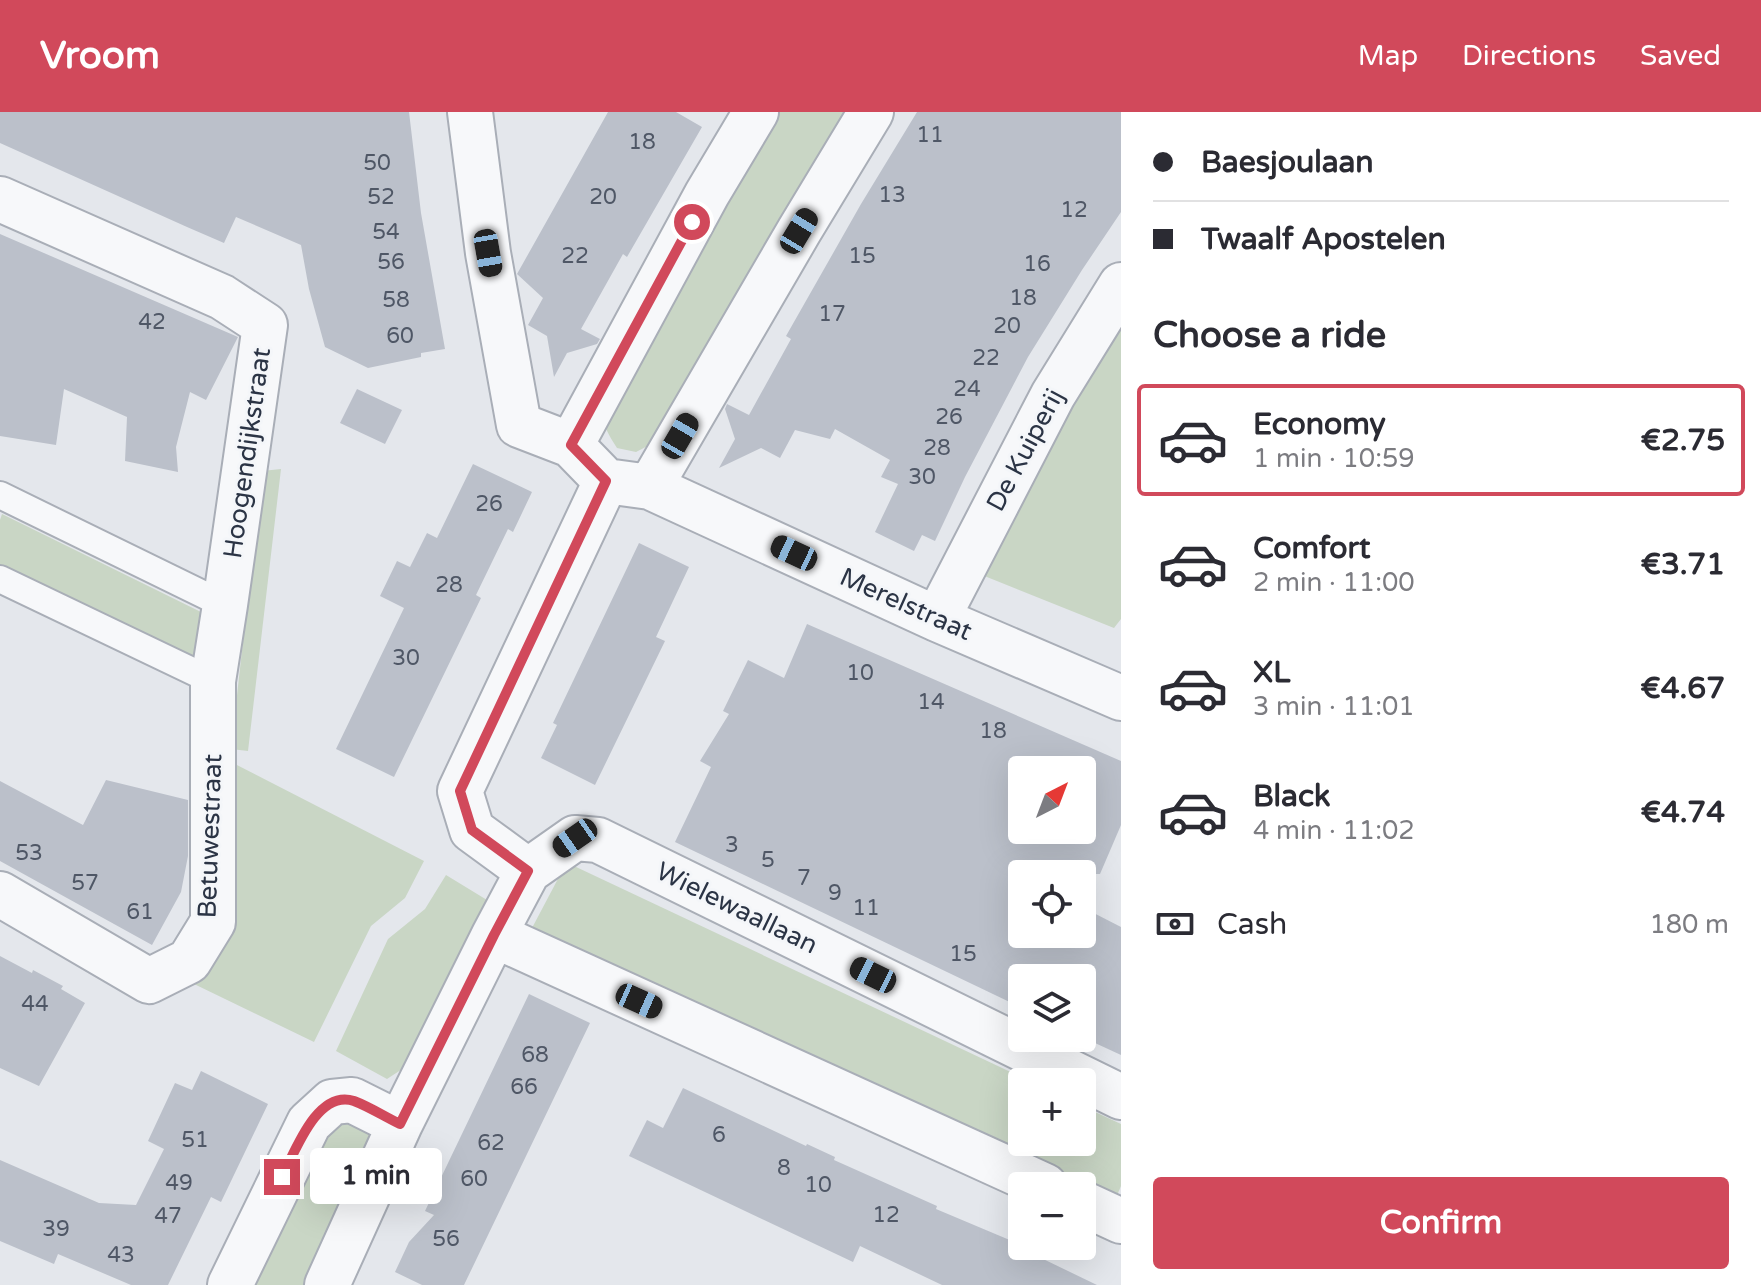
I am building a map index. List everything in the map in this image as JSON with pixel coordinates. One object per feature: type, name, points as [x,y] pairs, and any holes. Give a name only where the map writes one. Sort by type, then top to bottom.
[{"type":"street","points":[[332,1283],[400,1124],[528,871],[472,830],[460,791],[606,481],[571,445],[519,425],[488,253],[470,112]]},
{"type":"street","points":[[571,445],[707,194],[756,112]]},
{"type":"street","points":[[650,487],[871,112]]},
{"type":"street","name":"Hoogendijkstraat","points":[[0,199],[222,297],[265,325],[213,681]]},
{"type":"street","name":"De Kuiperij","points":[[937,619],[1053,395],[1121,285]]},
{"type":"street","name":"Merelstraat","points":[[606,481],[650,487],[937,619],[1121,698]]},
{"type":"street","name":"Betuwestraat","points":[[0,894],[149,981],[189,961],[213,922],[213,681]]},
{"type":"street","name":"Wielewaallaan","points":[[528,871],[575,838],[598,840],[1121,1097]]},
{"type":"street","points":[[494,935],[1014,1172]]},
{"type":"street","points":[[230,1285],[309,1123],[332,1102],[352,1100],[400,1124]]},
{"type":"street","points":[[1096,1209],[1121,1221]]},
{"type":"lane","points":[[0,495],[225,605]]},
{"type":"lane","points":[[0,579],[213,681]]},
{"type":"green space","points":[[779,112],[859,112],[661,439],[636,452],[617,448],[604,420],[614,390]]},
{"type":"green space","points":[[1121,313],[1121,619],[1114,628],[972,571]]},
{"type":"green space","points":[[281,469],[248,751],[231,749],[262,471]]},
{"type":"green space","points":[[2,514],[205,614],[197,659],[0,566]]},
{"type":"green space","points":[[233,763],[424,861],[405,898],[371,926],[314,1042],[192,983]]},
{"type":"green space","points":[[574,866],[1008,1071],[1008,1156],[1096,1156],[1096,1112],[1121,1124],[1121,1186],[1113,1205],[1096,1197],[1096,1172],[1041,1172],[532,928],[560,875]]},
{"type":"green space","points":[[446,875],[487,900],[416,1060],[387,1079],[336,1051],[388,939],[425,909]]},
{"type":"green space","points":[[349,1122],[369,1133],[378,1145],[309,1285],[248,1285],[318,1141],[335,1123]]},
{"type":"building","points":[[0,112],[409,112],[421,213],[445,349],[368,368],[325,347],[301,245],[236,217],[224,243],[187,227],[0,143]]},
{"type":"building","points":[[608,112],[676,112],[702,127],[627,257],[623,254],[581,329],[600,339],[597,344],[567,353],[554,377],[547,336],[528,325],[543,298],[517,274]]},
{"type":"building","points":[[917,112],[1121,112],[1121,212],[1028,357],[935,541],[922,535],[914,551],[875,532],[898,484],[881,477],[890,460],[835,429],[830,439],[795,430],[780,458],[761,448],[719,468],[735,439],[725,409],[727,404],[749,415],[791,339],[786,336]]},
{"type":"building","points":[[0,234],[238,337],[206,400],[190,392],[176,447],[178,472],[125,461],[127,417],[64,389],[56,445],[0,436]]},
{"type":"building","points":[[357,389],[402,410],[385,444],[340,423]]},
{"type":"building","points":[[473,464],[532,492],[513,532],[508,529],[476,595],[481,598],[394,777],[336,749],[404,608],[380,596],[397,561],[410,567],[427,533],[437,538]]},
{"type":"building","points":[[639,543],[689,567],[656,637],[665,641],[595,785],[541,758],[557,725],[553,723]]},
{"type":"building","points":[[807,624],[1121,761],[1121,825],[1100,874],[1096,874],[1096,860],[1008,860],[1008,948],[1096,948],[1096,914],[1121,927],[1121,1055],[1096,1043],[1096,964],[1008,964],[1008,1001],[675,842],[711,767],[700,761],[729,714],[723,711],[748,660],[784,678]]},
{"type":"building","points":[[106,780],[188,800],[188,856],[181,892],[152,945],[0,861],[0,781],[83,825]]},
{"type":"building","points":[[0,956],[63,986],[61,989],[85,1003],[39,1086],[0,1068]]},
{"type":"building","points":[[529,994],[590,1023],[464,1285],[422,1285],[395,1272],[409,1242],[434,1215],[425,1211]]},
{"type":"building","points":[[201,1071],[268,1104],[221,1202],[211,1197],[168,1285],[131,1285],[58,1254],[54,1264],[0,1241],[0,1160],[99,1203],[136,1205],[164,1149],[148,1141],[175,1083],[192,1090]]},
{"type":"building","points":[[683,1088],[835,1157],[834,1160],[937,1206],[936,1209],[1008,1239],[1008,1260],[1045,1260],[1097,1285],[942,1285],[860,1246],[853,1262],[629,1156],[647,1120],[663,1128]]},
{"type":"route","points":[[282,1177],[309,1123],[332,1102],[352,1100],[400,1124],[528,871],[472,830],[460,791],[606,481],[571,445],[692,222]]}]
